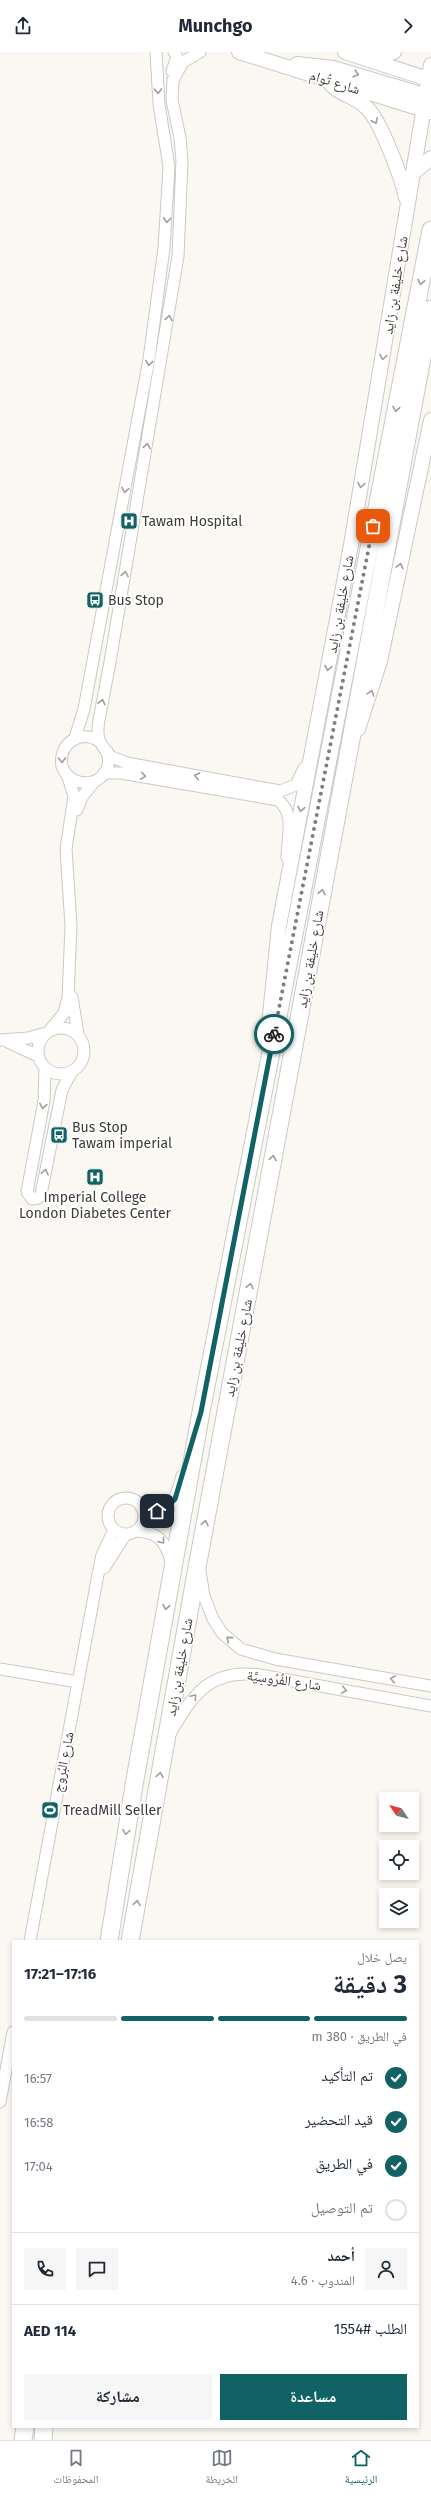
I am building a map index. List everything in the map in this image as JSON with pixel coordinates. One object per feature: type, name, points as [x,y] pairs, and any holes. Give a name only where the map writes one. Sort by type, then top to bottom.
[{"type":"highway","name":"شارع خليفة بن زايد","points":[[109,1940],[134,1785],[201,1412],[431,230]]},
{"type":"highway","name":"شارع خليفة بن زايد","points":[[130,1940],[198,1562],[431,309]]},
{"type":"highway","points":[[23,2440],[25,2428]]},
{"type":"highway","points":[[43,2440],[44,2428]]},
{"type":"main road","name":"شارع تُوام","points":[[239,52],[427,111]]},
{"type":"main road","points":[[345,52],[430,76]]},
{"type":"main road","points":[[370,60],[394,52]]},
{"type":"main road","points":[[276,64],[305,64],[333,68],[428,96]]},
{"type":"main road","name":"شارع خليفة بن زايد","points":[[267,1072],[274,962],[289,871],[358,506],[414,167],[427,111],[430,76]]},
{"type":"main road","points":[[326,79],[340,93],[363,104],[371,113],[397,168],[407,208]]},
{"type":"main road","points":[[414,167],[421,147],[431,135]]},
{"type":"main road","points":[[414,167],[431,158]]},
{"type":"main road","name":"شارع خليفة بن زايد","points":[[347,756],[369,699],[380,661],[431,420]]},
{"type":"street","points":[[99,741],[98,720],[128,557],[178,256],[182,161],[172,93],[169,85],[176,57],[174,52]]},
{"type":"street","points":[[172,93],[173,80],[178,68],[188,58],[200,52]]},
{"type":"street","points":[[75,738],[84,709],[149,359],[167,213],[168,159],[159,104],[158,54]]},
{"type":"street","points":[[120,520],[126,522],[128,526],[126,552],[128,557]]},
{"type":"street","points":[[38,1056],[40,1041],[64,1013],[68,998],[71,926],[66,854],[74,796],[68,777],[62,766],[62,755],[66,745],[75,738],[88,736],[99,741],[109,756],[127,763],[280,791],[289,790],[296,785],[312,754]]},
{"type":"street","points":[[45,1067],[44,1101],[27,1192],[32,1199],[38,1198],[41,1194],[62,1090],[72,1071],[80,1064],[84,1053],[83,1042],[78,1034],[72,998],[77,919],[73,837],[77,808],[82,797],[94,782],[104,773],[108,763],[107,751]]},
{"type":"street","points":[[104,773],[121,773],[278,800],[286,809],[289,817],[287,849],[289,871]]},
{"type":"street","points":[[68,777],[80,783],[94,782]]},
{"type":"street","points":[[0,1040],[28,1038],[64,1027],[78,1034]]},
{"type":"street","points":[[0,1040],[38,1056],[45,1067],[58,1074],[72,1071]]},
{"type":"street","points":[[173,1569],[168,1551],[161,1538],[151,1532],[131,1533],[114,1530],[109,1521],[108,1515],[114,1503],[126,1498],[134,1501],[141,1507],[157,1511],[166,1508],[175,1499],[201,1412]]},
{"type":"street","points":[[131,1533],[143,1520],[141,1507]]},
{"type":"street","name":"شارع البُروج","points":[[30,1940],[98,1583],[102,1555],[114,1530]]},
{"type":"street","name":"شارع البُروج","points":[[98,1583],[109,1557],[131,1533]]},
{"type":"street","name":"شارع الفُرُوسِيَّة","points":[[198,1562],[204,1596],[213,1619],[222,1632],[242,1649],[275,1659],[431,1686]]},
{"type":"street","points":[[0,1670],[78,1682]]},
{"type":"street","name":"شارع الفُرُوسِيَّة","points":[[166,1741],[186,1706],[202,1688],[237,1674],[260,1675],[431,1706]]},
{"type":"street","points":[[0,2102],[12,2037]]},
{"type":"way so far","points":[[274,1034],[373,526]]},
{"type":"place","name":"Tawam Hospital","points":[[129,521]]},
{"type":"place","name":"Bus Stop","points":[[95,600]]},
{"type":"place","name":"Bus Stop Tawam imperial","points":[[59,1135]]},
{"type":"place","name":"Imperial College London Diabetes Center","points":[[95,1177]]},
{"type":"place","name":"TreadMill Seller","points":[[50,1810]]},
{"type":"route","points":[[157,1511],[170,1506],[177,1495],[201,1412],[241,1212],[274,1034]]}]
